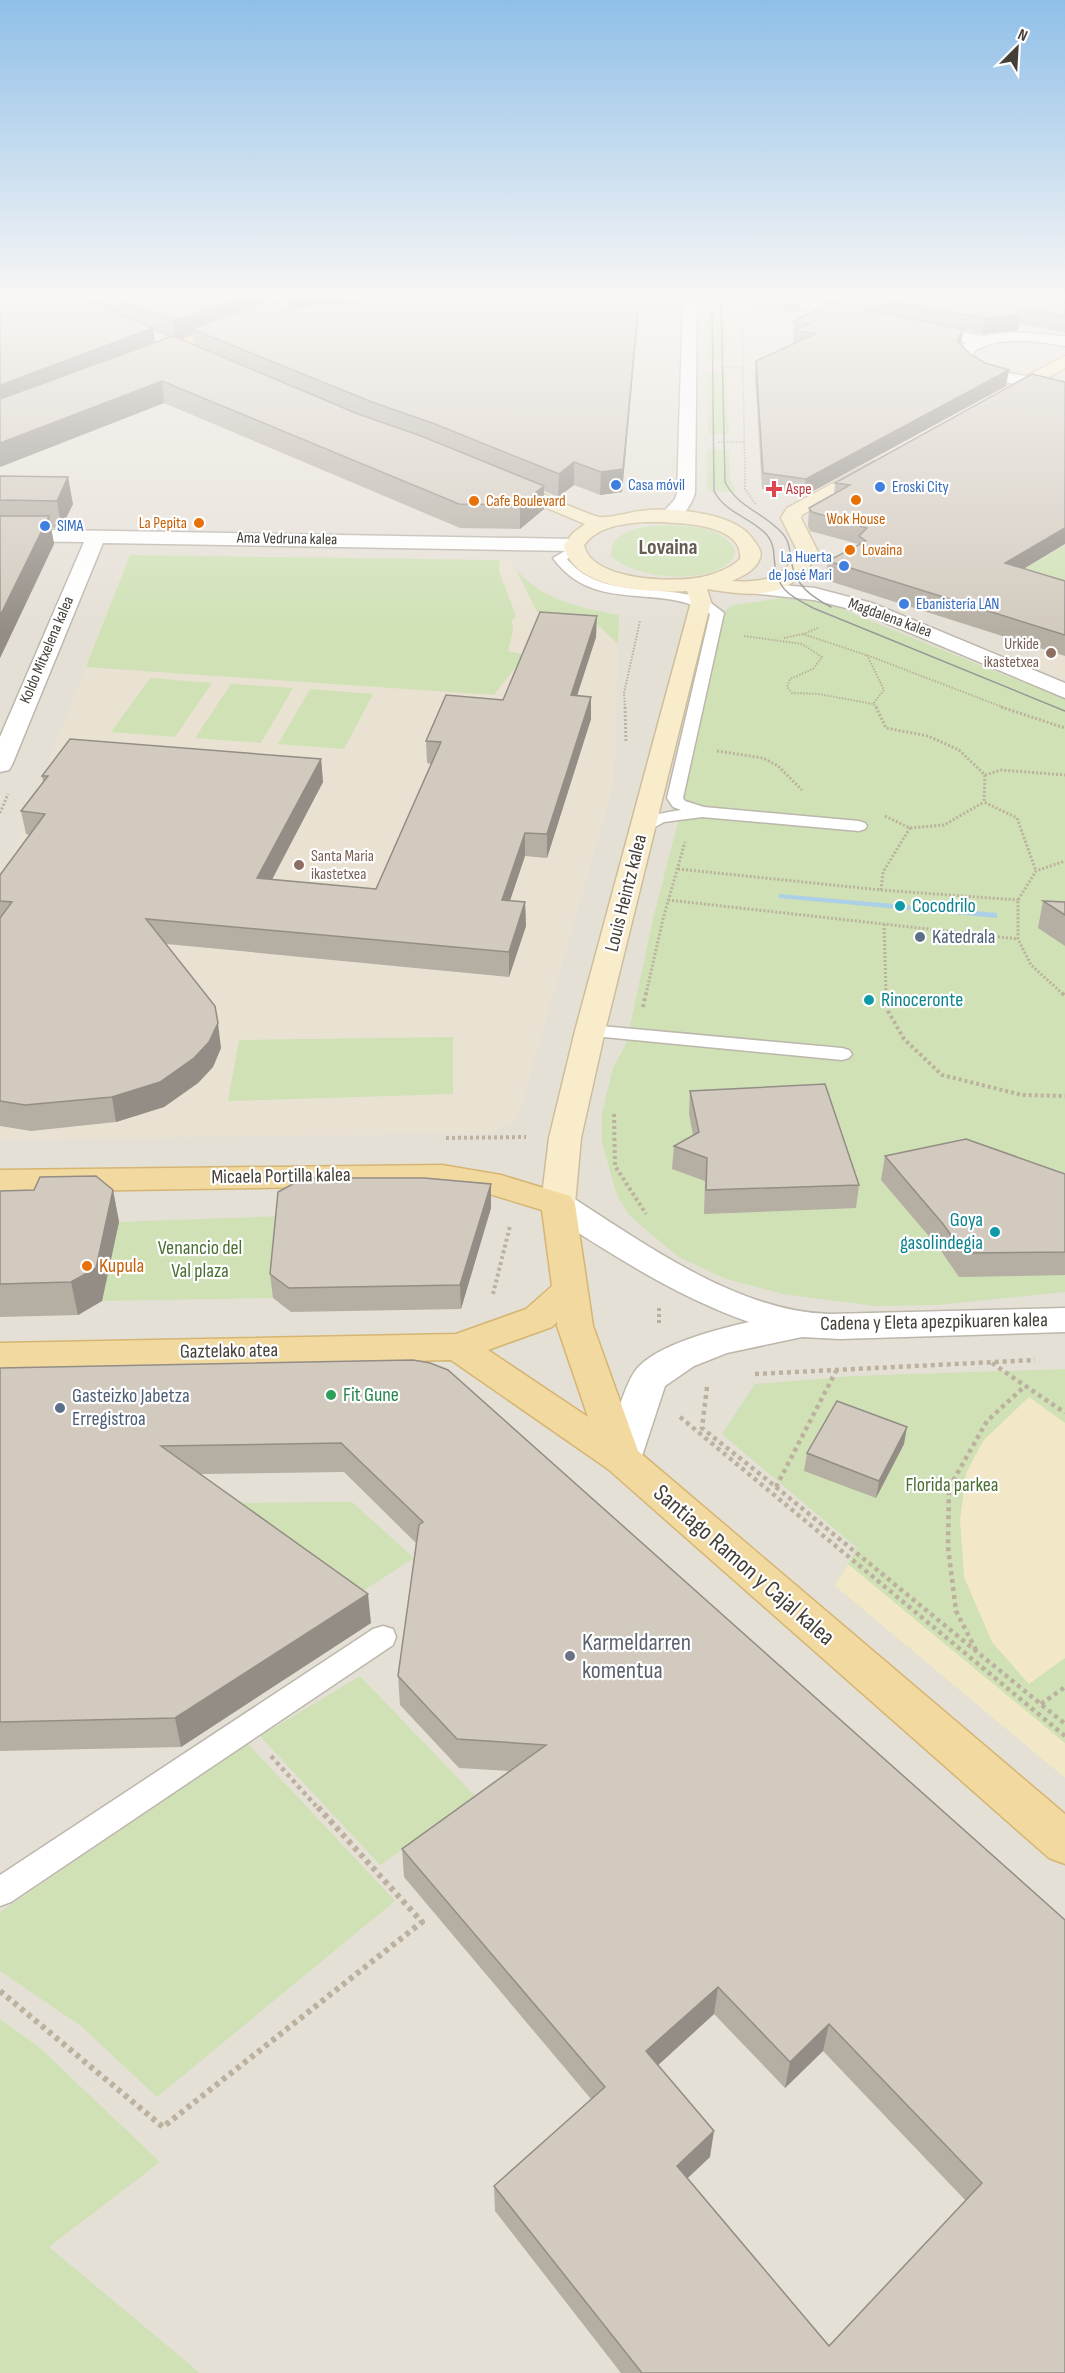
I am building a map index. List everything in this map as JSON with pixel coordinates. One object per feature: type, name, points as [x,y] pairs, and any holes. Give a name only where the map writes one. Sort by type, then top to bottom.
[{"type":"main road","points":[[758,589],[793,575],[804,561],[808,552],[791,518],[794,512],[885,460]]},
{"type":"main road","points":[[483,474],[600,524]]},
{"type":"main road","points":[[670,516],[714,522],[726,528],[747,543],[752,553],[750,560],[742,567],[700,590],[652,585],[604,575],[587,567],[577,558],[575,547],[579,537],[600,524],[636,517],[670,516]]},
{"type":"main road","name":"Magdalena kalea","points":[[700,590],[758,589]]},
{"type":"main road","name":"Louis Heintz kalea","points":[[558,1204],[565,1138],[700,590]]},
{"type":"main road","name":"Micaela Portilla kalea","points":[[0,1181],[442,1175],[476,1178],[558,1204]]},
{"type":"main road","name":"Santiago Ramon y Cajal kalea","points":[[558,1204],[575,1326],[622,1460],[1065,1843]]},
{"type":"main road","name":"Gaztelako atea","points":[[0,1356],[458,1347],[538,1318],[569,1290]]},
{"type":"main road","points":[[458,1347],[622,1460]]},
{"type":"street","points":[[670,516],[684,500],[686,493],[688,410]]},
{"type":"street","name":"Ama Vedruna kalea","points":[[0,535],[575,547]]},
{"type":"street","name":"Koldo Mitxelena kalea","points":[[0,765],[96,537]]},
{"type":"street","name":"Magdalena kalea","points":[[758,589],[815,594],[865,607],[991,658],[1065,692]]},
{"type":"street","name":"Cadena y Eleta apezpikuaren kalea","points":[[558,1204],[658,1269],[746,1308],[803,1324]]},
{"type":"street","name":"Cadena y Eleta apezpikuaren kalea","points":[[663,1368],[723,1340],[803,1324],[970,1325],[1065,1320]]},
{"type":"street","points":[[622,1460],[663,1368]]},
{"type":"lane","points":[[700,590],[717,618],[675,798],[679,804],[702,812]]},
{"type":"lane","points":[[642,828],[660,818],[702,812],[859,826]]},
{"type":"lane","points":[[590,1030],[842,1054]]},
{"type":"lane","points":[[0,1892],[383,1637]]},
{"type":"path","points":[[744,410],[745,489],[756,505]]},
{"type":"path","points":[[781,639],[809,631]]},
{"type":"path","points":[[802,634],[820,643],[867,655],[1026,717],[1065,728]]},
{"type":"path","points":[[738,635],[781,639],[802,644],[822,657],[819,664],[805,674],[790,679],[787,687],[792,693],[819,694],[873,704],[879,709],[886,728],[928,736],[959,750],[985,775],[984,802]]},
{"type":"path","points":[[867,655],[884,690],[873,704]]},
{"type":"path","points":[[961,692],[968,688]]},
{"type":"path","points":[[713,751],[763,758],[778,766],[805,793]]},
{"type":"path","points":[[985,775],[1001,770],[1065,775]]},
{"type":"path","points":[[882,815],[910,828],[944,825],[984,802]]},
{"type":"path","points":[[984,802],[1017,818],[1036,871]]},
{"type":"path","points":[[881,890],[883,872],[910,828]]},
{"type":"path","points":[[1065,861],[1036,871],[1018,900],[1018,939],[1031,965],[1065,996]]},
{"type":"path","points":[[678,869],[881,890],[1018,900]]},
{"type":"path","points":[[668,900],[1018,939]]},
{"type":"path","points":[[636,1035],[663,920]]},
{"type":"path","points":[[884,924],[885,991],[888,1011],[904,1039],[942,1075],[1023,1095],[1065,1096]]},
{"type":"path","points":[[614,1105],[615,1166],[633,1197],[652,1222]]},
{"type":"path","points":[[658,1269],[659,1338],[664,1402],[692,1428],[1065,1736]]},
{"type":"path","points":[[747,1375],[1044,1360]]},
{"type":"path","points":[[992,1363],[1065,1413]]},
{"type":"path","points":[[663,1368],[708,1389],[718,1385]]},
{"type":"path","points":[[776,1487],[836,1371]]},
{"type":"path","points":[[976,1651],[956,1611],[948,1547],[950,1488],[987,1421],[1025,1386]]},
{"type":"path","points":[[708,1389],[702,1428],[1065,1724]]},
{"type":"path","points":[[1041,1704],[1065,1688]]},
{"type":"path","points":[[0,1991],[96,2069],[162,2127],[422,1922],[245,1728]]},
{"type":"shaded area","points":[[0,410],[1065,410],[1065,2373],[0,2373]]},
{"type":"shaded area","name":"Santa Maria ikastetxea","points":[[130,555],[509,561],[525,580],[547,595],[580,607],[619,615],[614,783],[517,1121],[492,1133],[0,1140],[0,886]]},
{"type":"shaded area","name":"Urkide ikastetxea","points":[[1065,627],[1065,679],[1036,667],[1030,660],[1040,651],[1033,648]]},
{"type":"green space","points":[[708,410],[728,410],[729,434],[708,434]]},
{"type":"green space","points":[[707,449],[729,450],[730,477],[736,492],[707,491]]},
{"type":"green space","points":[[669,525],[713,531],[728,540],[735,550],[734,556],[730,562],[719,569],[704,574],[670,576],[636,570],[611,556],[613,543],[624,533],[638,528]]},
{"type":"green space","points":[[1065,545],[1065,601],[1002,582]]},
{"type":"green space","points":[[130,555],[500,560],[499,571],[516,616],[512,621],[513,631],[508,651],[525,655],[494,695],[86,667]]},
{"type":"green space","points":[[515,568],[537,588],[562,601],[619,615],[618,644],[597,624],[537,612]]},
{"type":"green space","points":[[780,598],[826,600],[858,616],[1065,699],[1065,1292],[937,1305],[875,1306],[783,1294],[726,1279],[677,1256],[629,1215],[617,1195],[602,1143],[602,1113],[613,1068],[626,1044],[653,919],[680,814],[693,742],[719,630],[726,610],[733,605]]},
{"type":"green space","points":[[150,678],[212,683],[175,737],[111,732]]},
{"type":"green space","points":[[231,684],[293,688],[261,743],[195,738]]},
{"type":"green space","points":[[310,689],[373,694],[344,749],[278,744]]},
{"type":"green space","points":[[453,1037],[453,1094],[228,1101],[239,1040]]},
{"type":"green space","name":"Venancio del Val plaza","points":[[280,1216],[273,1298],[102,1301],[119,1222]]},
{"type":"green space","name":"Florida parkea","points":[[1065,1369],[1065,1778],[835,1586],[857,1548],[722,1434],[755,1384],[854,1376]]},
{"type":"green space","points":[[352,1502],[414,1558],[358,1594],[214,1503]]},
{"type":"green space","points":[[360,1676],[477,1798],[380,1865],[260,1736]]},
{"type":"green space","points":[[248,1744],[395,1901],[157,2097],[81,2026],[0,1971],[0,1912]]},
{"type":"green space","points":[[0,2019],[40,2048],[160,2162],[49,2247],[200,2373],[0,2373]]},
{"type":"sand","points":[[1029,1397],[1065,1423],[1065,1658],[1029,1684],[992,1642],[964,1577],[960,1520],[966,1473],[983,1441]]},
{"type":"sand","points":[[848,1564],[1065,1743],[1065,1778],[835,1586]]},
{"type":"water","points":[[779,894],[997,913],[997,918],[779,898]]},
{"type":"building","points":[[0,410],[87,410],[0,443]]},
{"type":"building","points":[[231,410],[348,410],[421,436],[544,486],[520,505],[459,504]]},
{"type":"building","points":[[394,410],[629,410],[623,469],[601,472],[574,462],[559,474]]},
{"type":"building","points":[[759,410],[935,410],[806,479],[763,473]]},
{"type":"building","points":[[967,410],[1065,410],[1065,528],[1005,563],[1065,581],[1065,635],[828,561],[866,541],[859,536],[867,528],[812,512],[809,508],[850,485],[835,483]]},
{"type":"building","points":[[0,476],[68,477],[57,501],[0,500]]},
{"type":"building","points":[[0,516],[49,516],[0,616]]},
{"type":"building","points":[[540,612],[597,616],[571,695],[591,697],[547,834],[525,833],[502,900],[525,902],[509,952],[146,919],[215,1006],[218,1023],[209,1042],[194,1058],[160,1082],[112,1097],[25,1105],[0,1101],[0,918],[12,902],[0,901],[0,875],[45,814],[21,811],[48,776],[42,776],[70,739],[321,759],[257,878],[376,889],[441,742],[426,741],[446,695],[503,700]]},
{"type":"building","points":[[1043,901],[1065,902],[1065,915]]},
{"type":"building","points":[[825,1084],[859,1185],[706,1190],[707,1158],[674,1146],[699,1132],[690,1091]]},
{"type":"building","name":"Goya gasolindegia","points":[[966,1139],[1065,1174],[1065,1252],[964,1253],[943,1224],[885,1156]]},
{"type":"building","points":[[96,1176],[113,1190],[96,1268],[71,1282],[0,1284],[0,1191],[34,1190],[40,1177]]},
{"type":"building","points":[[304,1178],[424,1178],[491,1184],[460,1285],[289,1288],[270,1274],[278,1192]]},
{"type":"building","points":[[413,1360],[448,1370],[1065,1920],[1065,2373],[642,2373],[494,2186],[605,2087],[402,1849],[546,1745],[457,1739],[398,1676],[419,1525],[423,1522],[341,1443],[161,1446],[368,1594],[175,1718],[0,1722],[0,1368]],"holes":[[[718,1987],[790,2062],[829,2024],[982,2183],[829,2346],[677,2166],[714,2131],[646,2051]]]},
{"type":"building","points":[[837,1401],[907,1427],[879,1481],[807,1453]]},
{"type":"tram line","points":[[713,410],[714,491],[725,505],[769,537],[777,576],[789,594],[813,608],[1065,711]]},
{"type":"tram line","points":[[723,410],[725,482],[737,498],[783,534],[789,546],[793,569],[800,583],[816,599],[831,607]]},
{"type":"place","name":"Casa móvil","points":[[616,485]]},
{"type":"place","name":"Eroski City","points":[[880,487]]},
{"type":"place","name":"Aspe","points":[[774,489]]},
{"type":"place","name":"Wok House","points":[[856,500]]},
{"type":"place","name":"Cafe Boulevard","points":[[474,501]]},
{"type":"place","name":"La Pepita","points":[[199,523]]},
{"type":"place","name":"SIMA","points":[[45,526]]},
{"type":"place","name":"Lovaina","points":[[850,550]]},
{"type":"place","name":"La Huerta de José Mari","points":[[844,566]]},
{"type":"place","name":"Ebanistería LAN","points":[[904,604]]},
{"type":"place","name":"Urkide ikastetxea","points":[[1051,653]]},
{"type":"place","name":"Santa Maria ikastetxea","points":[[299,865]]},
{"type":"place","name":"Cocodrilo","points":[[900,906]]},
{"type":"place","name":"Katedrala","points":[[920,937]]},
{"type":"place","name":"Rinoceronte","points":[[869,1000]]},
{"type":"place","name":"Goya gasolindegia","points":[[995,1232]]},
{"type":"place","name":"Kupula","points":[[87,1266]]},
{"type":"place","name":"Fit Gune","points":[[331,1395]]},
{"type":"place","name":"Gasteizko Jabetza Erregistroa","points":[[60,1408]]},
{"type":"place","name":"Karmeldarren komentua","points":[[570,1656]]},
{"type":"district","name":"Lovaina","points":[[668,547]]}]
